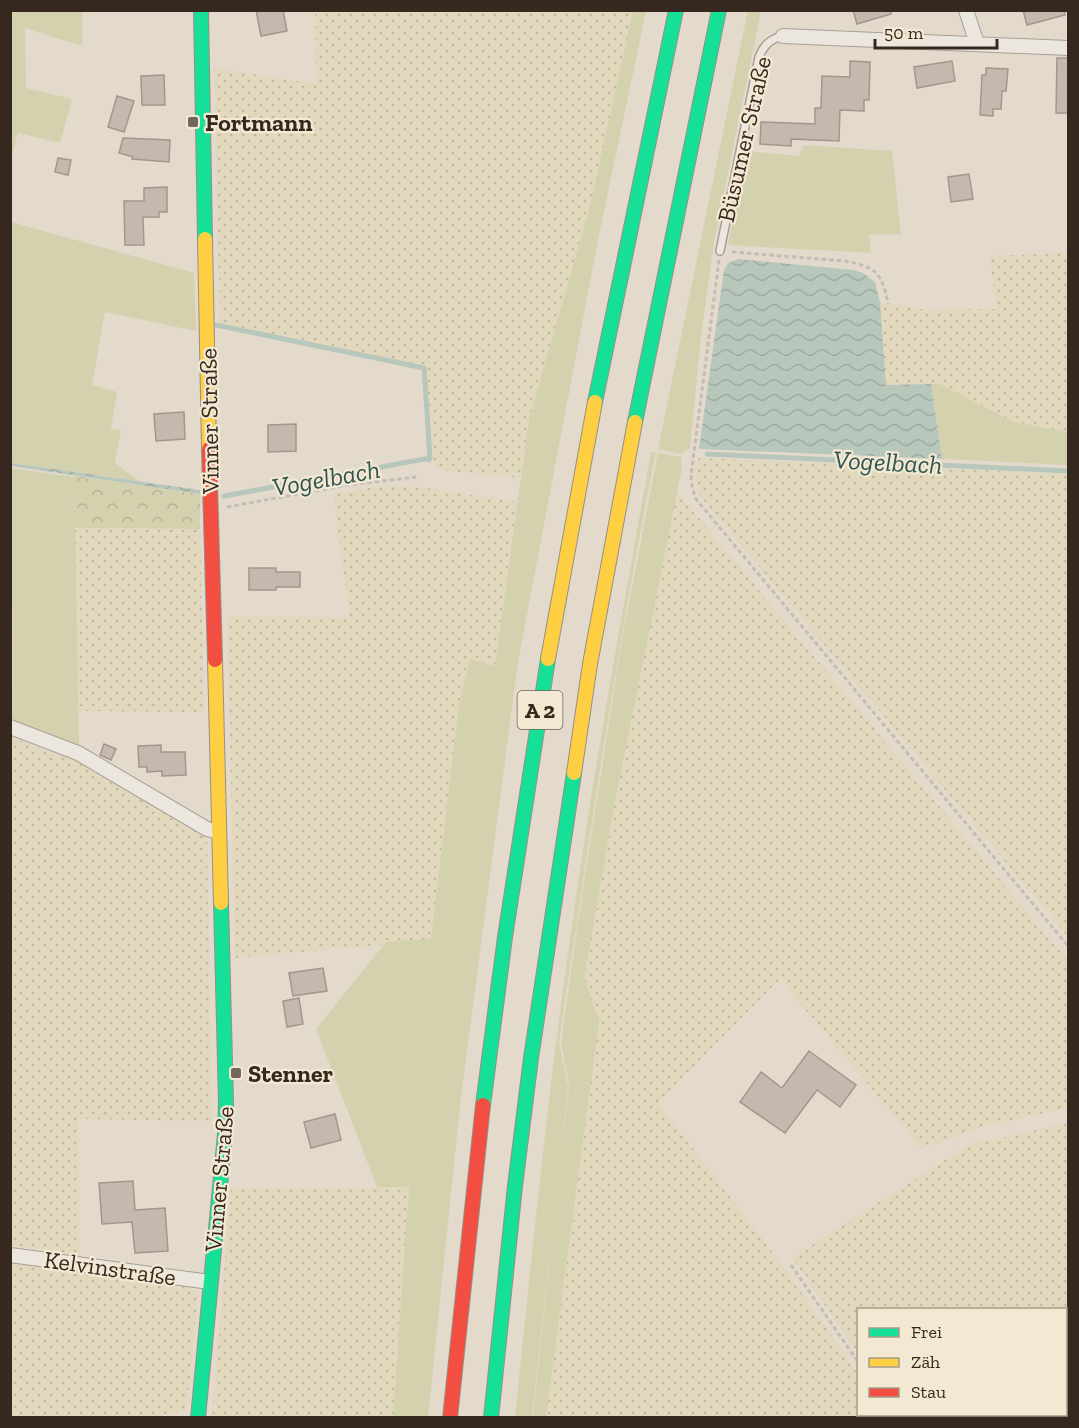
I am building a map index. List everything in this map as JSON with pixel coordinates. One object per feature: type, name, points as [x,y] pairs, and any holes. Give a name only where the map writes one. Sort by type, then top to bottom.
[{"type":"main road","name":"Vinner Straße","points":[[198,1418],[225,1134],[201,10]]},
{"type":"main road","name":"A 2","points":[[450,1418],[471,1209],[503,950],[550,649],[581,477],[676,10]]},
{"type":"main road","name":"A 2","points":[[491,1418],[531,1058],[587,685],[629,450],[719,10]]},
{"type":"street","points":[[966,10],[976,44]]},
{"type":"street","name":"Büsumer Straße","points":[[783,36],[1068,48]]},
{"type":"street","points":[[10,727],[78,753],[207,829],[219,832]]},
{"type":"street","name":"Kelvinstraße","points":[[10,1255],[210,1282]]},
{"type":"lane","name":"Büsumer Straße","points":[[720,251],[759,57],[766,44],[783,36]]},
{"type":"path","points":[[888,304],[883,282],[877,272],[862,264],[720,251],[692,466],[692,488],[696,499],[1068,946]]},
{"type":"path","points":[[211,511],[348,485],[416,477]]},
{"type":"path","points":[[791,1265],[857,1361]]},
{"type":"shaded area","points":[[315,11],[633,11],[588,214],[529,419],[520,478],[440,470],[431,459],[426,366],[220,324],[214,68],[316,84]]},
{"type":"shaded area","points":[[1068,253],[1068,432],[1015,422],[940,384],[886,385],[880,302],[927,310],[996,309],[990,256]]},
{"type":"shaded area","points":[[698,458],[1068,474],[1068,937],[700,496],[696,477]]},
{"type":"shaded area","points":[[381,486],[419,487],[517,502],[495,666],[470,659],[459,704],[431,940],[235,958],[227,616],[350,618],[333,494]]},
{"type":"shaded area","points":[[677,492],[1068,961],[1068,1108],[983,1126],[922,1149],[780,979],[658,1103],[782,1265],[857,1373],[857,1416],[889,1417],[546,1418],[599,1022],[584,979],[616,796]]},
{"type":"shaded area","points":[[75,528],[200,529],[204,712],[77,711]]},
{"type":"shaded area","points":[[10,737],[80,763],[207,838],[212,1121],[78,1119],[80,1255],[11,1245]]},
{"type":"shaded area","points":[[1068,1123],[1068,1404],[1067,1308],[857,1308],[857,1352],[792,1258],[969,1145]]},
{"type":"shaded area","points":[[231,1187],[409,1187],[393,1417],[212,1418]]},
{"type":"shaded area","points":[[11,1263],[188,1287],[198,1293],[187,1411],[138,1418],[11,1417]]},
{"type":"green space","points":[[11,10],[83,11],[82,46],[25,28],[26,88],[72,99],[60,143],[18,133],[11,158]]},
{"type":"green space","points":[[748,10],[761,11],[714,242],[701,336],[690,448],[681,454],[658,449]]},
{"type":"green space","points":[[633,11],[646,11],[597,245],[518,662],[461,1097],[428,1417],[393,1417],[409,1187],[377,1187],[316,1029],[386,942],[431,939],[459,704],[470,659],[495,666],[529,419],[588,214]]},
{"type":"green space","points":[[804,145],[892,151],[901,235],[869,234],[871,253],[728,245],[747,151],[799,156]]},
{"type":"green space","points":[[11,222],[194,273],[196,331],[105,312],[92,385],[117,392],[111,429],[121,430],[115,463],[139,481],[11,463]]},
{"type":"green space","points":[[931,384],[940,384],[1014,422],[1068,432],[1068,465],[942,459]]},
{"type":"green space","points":[[651,452],[656,452],[616,668],[559,1043],[568,1086],[561,1157],[569,1086],[561,1043],[622,639],[658,453],[681,457],[682,468],[616,796],[584,978],[599,1022],[546,1417],[533,1417],[560,1160],[532,1417],[515,1417],[563,986],[599,747]]},
{"type":"green space","points":[[11,468],[74,477],[79,747],[12,721]]},
{"type":"green space","points":[[74,476],[200,494],[200,529],[75,528]]},
{"type":"water","points":[[738,259],[853,270],[863,273],[875,282],[880,302],[886,385],[931,384],[942,459],[699,449],[724,270],[728,263]]},
{"type":"water","points":[[11,463],[200,490],[200,494],[11,466]]},
{"type":"building","points":[[256,10],[283,10],[287,31],[261,36]]},
{"type":"building","points":[[853,10],[891,10],[891,14],[857,24]]},
{"type":"building","points":[[1023,10],[1064,10],[1065,15],[1027,25]]},
{"type":"building","points":[[1057,58],[1068,58],[1068,113],[1056,113]]},
{"type":"building","points":[[850,61],[870,62],[869,100],[864,100],[864,111],[840,110],[839,141],[791,139],[791,146],[760,144],[761,122],[815,124],[815,108],[821,108],[822,76],[850,77]]},
{"type":"building","points":[[952,61],[955,81],[917,88],[914,67]]},
{"type":"building","points":[[986,68],[1008,69],[1006,91],[1002,91],[1001,109],[993,109],[993,116],[980,115],[982,75],[986,75]]},
{"type":"building","points":[[164,75],[165,105],[142,105],[141,76]]},
{"type":"building","points":[[117,96],[134,101],[124,132],[108,127]]},
{"type":"building","points":[[123,138],[170,140],[169,162],[132,159],[133,157],[119,153]]},
{"type":"building","points":[[58,158],[71,160],[68,175],[55,172]]},
{"type":"building","points":[[969,174],[973,199],[951,202],[948,177]]},
{"type":"building","points":[[167,187],[167,212],[159,212],[159,217],[143,217],[144,245],[125,245],[124,201],[144,201],[144,188]]},
{"type":"building","points":[[184,412],[185,439],[156,441],[154,414]]},
{"type":"building","points":[[296,424],[296,451],[268,452],[268,425]]},
{"type":"building","points":[[249,568],[276,568],[276,572],[300,572],[300,587],[249,590]]},
{"type":"building","points":[[104,744],[116,749],[111,760],[100,755]]},
{"type":"building","points":[[161,745],[161,752],[185,752],[186,775],[162,776],[162,771],[147,772],[147,767],[139,767],[138,746]]},
{"type":"building","points":[[323,968],[327,991],[293,996],[289,973]]},
{"type":"building","points":[[299,998],[303,1024],[287,1027],[283,1001]]},
{"type":"building","points":[[809,1051],[856,1085],[840,1107],[817,1090],[785,1133],[740,1102],[761,1072],[782,1088]]},
{"type":"building","points":[[335,1114],[341,1140],[311,1148],[304,1122]]},
{"type":"building","points":[[133,1181],[135,1210],[165,1208],[168,1251],[135,1253],[132,1222],[102,1224],[99,1183]]},
{"type":"waterway","points":[[216,325],[424,368],[430,458]]},
{"type":"waterway","name":"Vogelbach","points":[[707,454],[1068,471]]},
{"type":"waterway","name":"Vogelbach","points":[[224,496],[430,458],[429,460]]},
{"type":"traffic: fast","points":[[201,10],[205,239]]},
{"type":"traffic: fast","points":[[595,402],[676,10]]},
{"type":"traffic: fast","points":[[635,422],[719,10]]},
{"type":"traffic: fast","points":[[483,1105],[505,937],[548,659]]},
{"type":"traffic: fast","points":[[491,1418],[531,1058],[574,773]]},
{"type":"traffic: fast","points":[[198,1418],[225,1134],[221,903]]},
{"type":"traffic: slow","points":[[205,239],[209,449]]},
{"type":"traffic: slow","points":[[548,659],[595,402]]},
{"type":"traffic: slow","points":[[574,773],[590,664],[635,422]]},
{"type":"traffic: slow","points":[[215,660],[221,903]]},
{"type":"traffic: jam","points":[[209,449],[215,660]]},
{"type":"traffic: jam","points":[[450,1418],[483,1105]]},
{"type":"place","name":"Fortmann","points":[[193,122]]},
{"type":"place","name":"Stenner","points":[[236,1073]]}]
